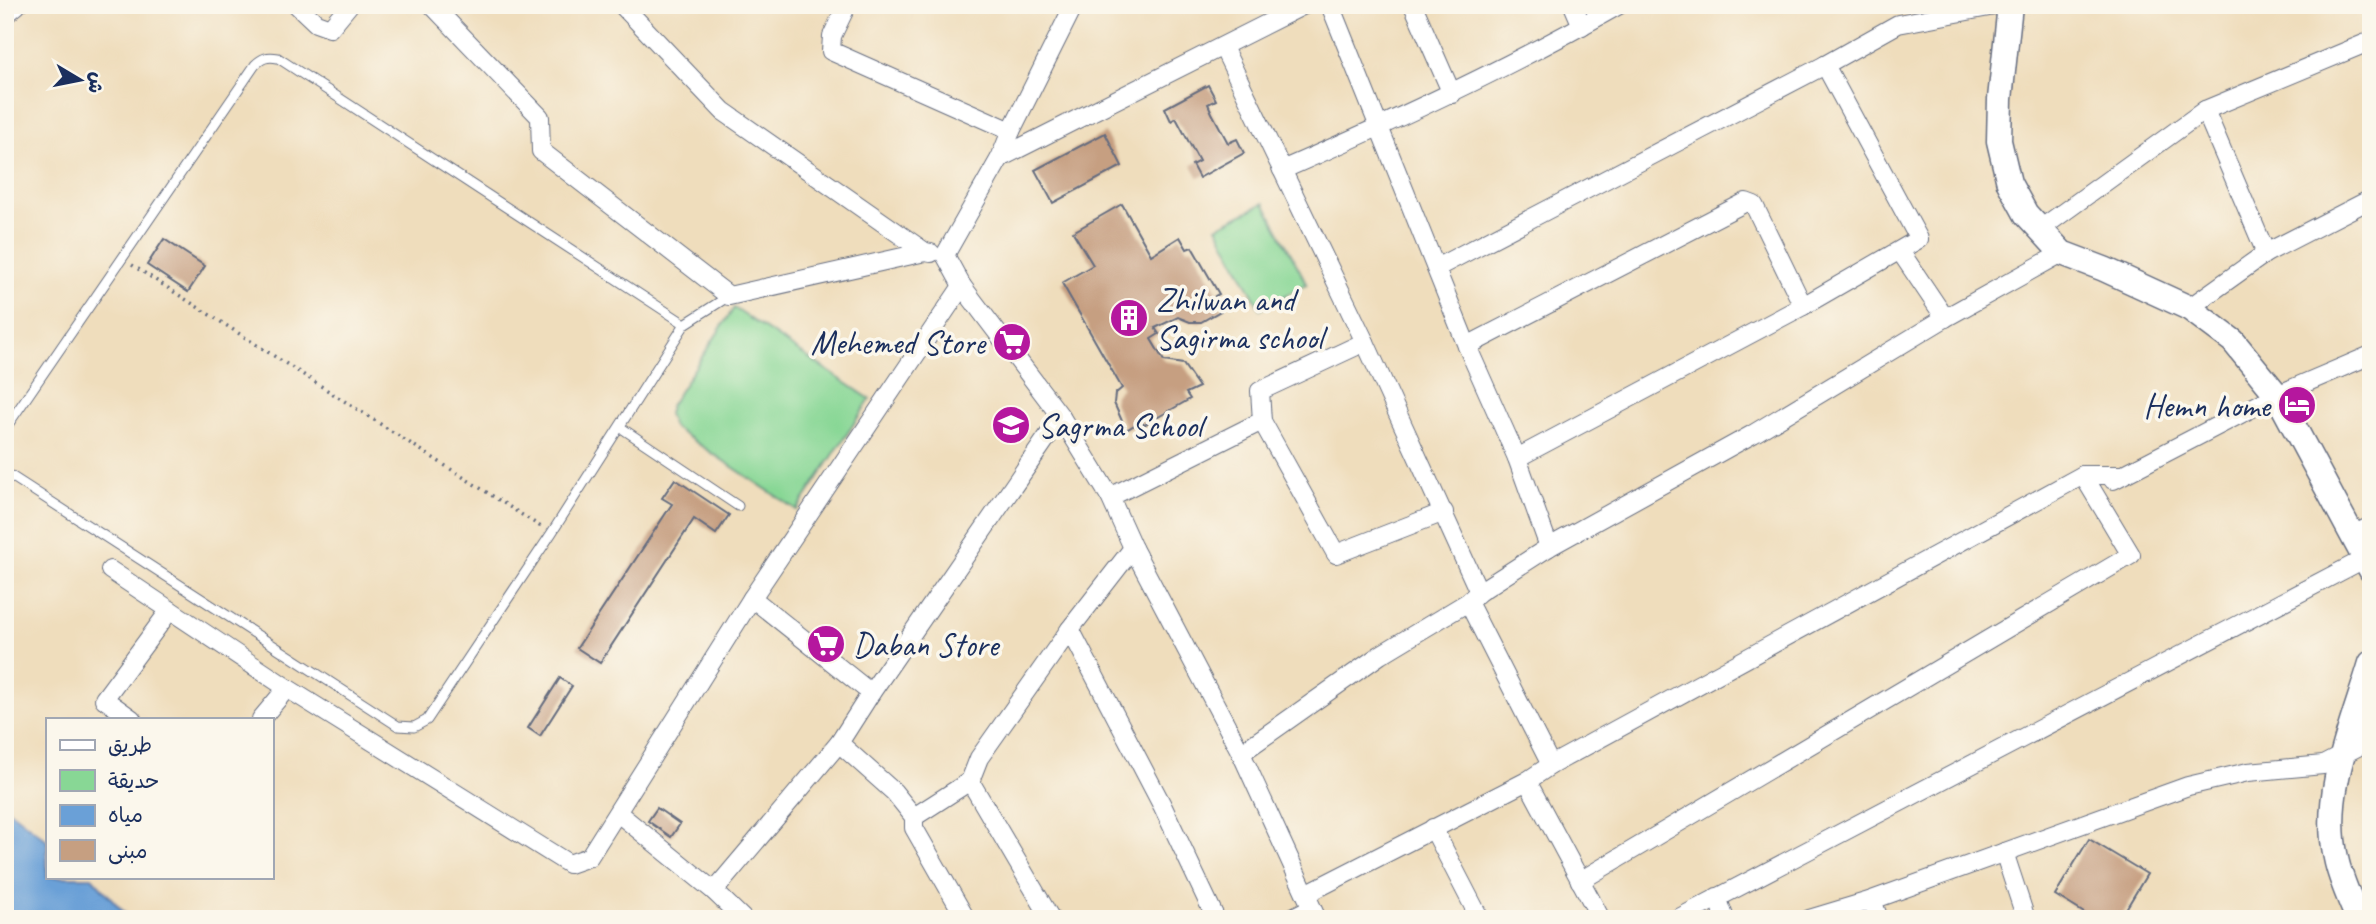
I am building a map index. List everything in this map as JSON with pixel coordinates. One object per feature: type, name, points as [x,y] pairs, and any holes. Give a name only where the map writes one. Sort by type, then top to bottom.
[{"type":"street","points":[[5,15],[17,5]]},
{"type":"street","points":[[297,5],[316,23],[330,27],[349,5]]},
{"type":"street","points":[[432,5],[540,117],[541,151],[729,296],[925,252],[945,255]]},
{"type":"street","points":[[622,5],[723,111],[925,252]]},
{"type":"street","points":[[847,5],[832,36],[831,51],[1011,131]]},
{"type":"street","points":[[1000,158],[1304,5]]},
{"type":"street","points":[[1330,5],[1467,346],[1517,458],[1549,547]]},
{"type":"street","points":[[1413,5],[1452,94]]},
{"type":"street","points":[[1573,5],[1582,26]]},
{"type":"street","points":[[1282,170],[1452,94],[1619,5]]},
{"type":"street","points":[[1436,268],[1825,65],[1898,24],[2000,5]]},
{"type":"street","points":[[1678,919],[2368,564],[2362,531],[2277,395],[2233,341],[2189,308],[2062,253],[2039,230],[2016,198],[2001,154],[2000,99],[2010,5]]},
{"type":"street","points":[[945,255],[1000,158],[1070,6]]},
{"type":"street","points":[[2039,230],[2205,110],[2371,41]]},
{"type":"street","points":[[1223,47],[1444,512],[1473,597],[1551,765]]},
{"type":"street","points":[[1517,458],[1803,306],[1919,239],[1825,65]]},
{"type":"street","points":[[2205,110],[2266,253]]},
{"type":"street","points":[[2189,308],[2266,253],[2371,199]]},
{"type":"street","points":[[1467,346],[1746,202],[1754,205],[1803,306]]},
{"type":"street","points":[[1900,251],[1945,318]]},
{"type":"street","points":[[1241,753],[1380,655],[1549,547],[1753,434],[1945,318],[2062,253]]},
{"type":"street","points":[[945,255],[962,286],[1061,417],[1110,496],[1133,548],[1241,753],[1312,907]]},
{"type":"street","points":[[110,570],[287,688],[569,864],[589,857],[752,598],[962,286]]},
{"type":"street","points":[[1365,342],[1260,391],[1262,421],[1336,554],[1444,512]]},
{"type":"street","points":[[1289,919],[1312,907],[1433,828],[1527,781],[1551,765],[2088,483],[2122,475],[2277,395],[2371,355]]},
{"type":"street","points":[[714,891],[839,743],[1061,417]]},
{"type":"street","points":[[1110,496],[1262,421]]},
{"type":"street","points":[[1580,881],[2131,555],[2088,483]]},
{"type":"street","points":[[914,817],[970,781],[979,758],[1070,629],[1133,548]]},
{"type":"street","points":[[752,598],[871,693]]},
{"type":"street","points":[[131,718],[104,699],[170,610]]},
{"type":"street","points":[[1070,629],[1162,805],[1216,919]]},
{"type":"street","points":[[2358,919],[2340,873],[2332,835],[2333,800],[2336,779],[2371,663]]},
{"type":"street","points":[[262,718],[287,688]]},
{"type":"street","points":[[1809,919],[1872,900],[2188,786],[2248,772],[2323,765],[2371,740]]},
{"type":"street","points":[[839,743],[894,792],[914,817],[914,828],[966,919]]},
{"type":"street","points":[[970,781],[1051,919]]},
{"type":"street","points":[[1527,781],[1601,919]]},
{"type":"street","points":[[618,813],[714,891],[743,919]]},
{"type":"street","points":[[1433,828],[1480,919]]},
{"type":"street","points":[[2004,852],[2026,919]]},
{"type":"street","points":[[1717,897],[1725,919]]},
{"type":"street","points":[[1872,900],[1879,919]]},
{"type":"lane","points":[[5,429],[255,65],[269,56],[278,58],[685,324]]},
{"type":"lane","points":[[5,472],[398,726],[414,727],[428,720],[685,324],[729,296]]},
{"type":"lane","points":[[620,427],[738,506]]},
{"type":"path","points":[[122,258],[551,534]]},
{"type":"green space","points":[[1264,203],[1307,284],[1260,309],[1217,227]]},
{"type":"green space","points":[[734,308],[870,399],[797,510],[673,427],[668,414],[670,406]]},
{"type":"water","points":[[5,807],[46,839],[46,878],[93,878],[130,919],[5,919]]},
{"type":"building","points":[[1208,85],[1216,100],[1208,104],[1212,113],[1228,143],[1237,139],[1244,153],[1199,178],[1192,165],[1199,161],[1176,118],[1171,121],[1165,108]]},
{"type":"building","points":[[1105,133],[1122,166],[1053,203],[1035,170]]},
{"type":"building","name":"Zhilwan and Sagirma school","points":[[1122,204],[1151,255],[1180,237],[1187,249],[1192,247],[1219,294],[1215,296],[1222,310],[1201,322],[1190,322],[1178,317],[1155,328],[1159,334],[1151,339],[1164,361],[1183,364],[1199,387],[1186,393],[1190,399],[1144,425],[1141,421],[1126,430],[1114,403],[1115,394],[1122,388],[1062,283],[1093,265],[1073,232]]},
{"type":"building","points":[[164,239],[205,266],[188,292],[147,265]]},
{"type":"building","points":[[675,479],[729,515],[716,534],[694,519],[600,663],[577,648],[672,504],[662,498]]},
{"type":"building","points":[[560,678],[572,686],[540,736],[528,728]]},
{"type":"building","points":[[657,808],[680,824],[671,837],[648,821]]},
{"type":"building","points":[[2089,839],[2147,874],[2120,919],[2094,919],[2055,895]]},
{"type":"place","name":"Zhilwan and Sagirma school","points":[[1129,318]]},
{"type":"place","name":"Mehemed Store","points":[[1012,342]]},
{"type":"place","name":"Hemn home","points":[[2297,405]]},
{"type":"place","name":"Sagrma School","points":[[1011,425]]},
{"type":"place","name":"Daban Store","points":[[826,644]]}]
